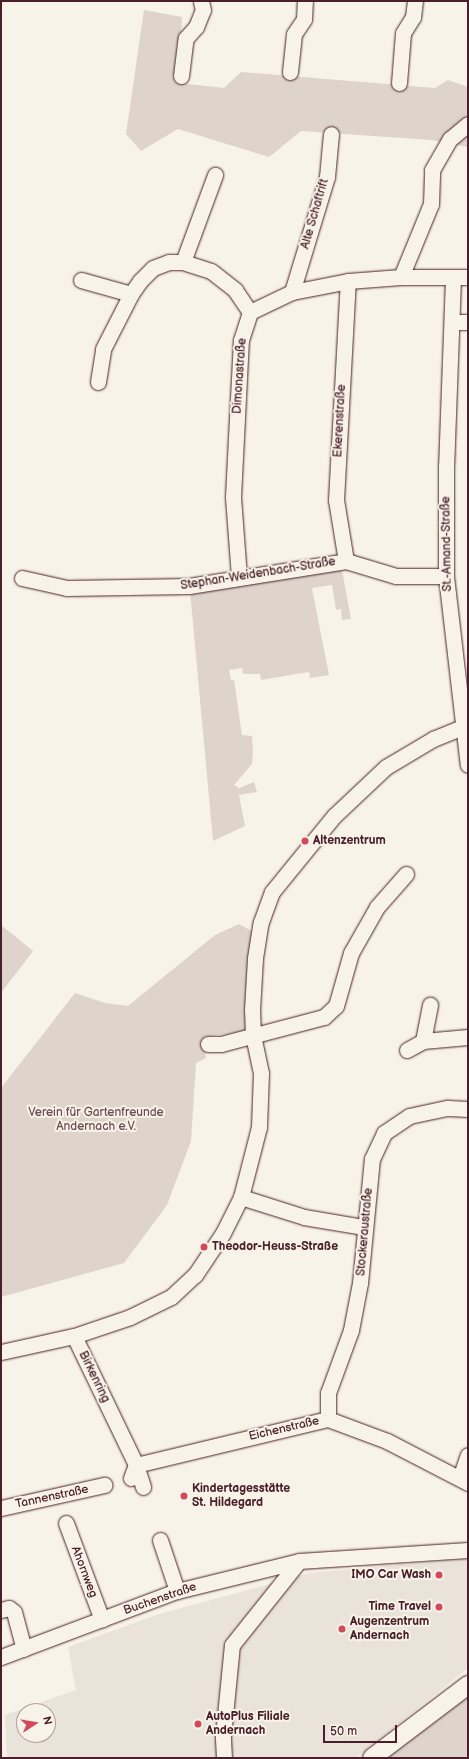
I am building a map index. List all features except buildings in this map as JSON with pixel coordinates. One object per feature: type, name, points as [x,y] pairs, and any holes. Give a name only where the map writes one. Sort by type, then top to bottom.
[{"type":"main road","points":[[372,1758],[468,1685]]},
{"type":"street","points":[[181,76],[186,38],[196,27],[202,10],[201,1]]},
{"type":"street","points":[[290,72],[294,34],[304,19],[305,1]]},
{"type":"street","points":[[399,83],[403,33],[413,17],[415,1]]},
{"type":"street","points":[[401,277],[431,204],[432,170],[450,139],[468,124]]},
{"type":"street","name":"Alte Schaftrift","points":[[292,292],[327,178],[331,134]]},
{"type":"street","points":[[182,262],[215,175]]},
{"type":"street","points":[[98,382],[103,350],[131,294],[153,268],[169,262],[182,262],[211,271],[235,290],[250,312],[292,292],[348,281],[401,277],[468,277]]},
{"type":"street","name":"St.-Amand-Straße","points":[[453,278],[446,466],[446,576],[466,725],[468,765]]},
{"type":"street","points":[[81,280],[131,294]]},
{"type":"street","name":"Ekerenstraße","points":[[346,560],[336,500],[348,281]]},
{"type":"street","name":"Dimonastraße","points":[[239,577],[233,497],[241,340],[250,312]]},
{"type":"street","points":[[452,322],[468,322]]},
{"type":"street","name":"Stephan-Weidenbach-Straße","points":[[22,578],[67,588],[189,586],[346,560],[396,576],[446,576]]},
{"type":"street","points":[[1,1352],[74,1336],[130,1317],[171,1297],[195,1275],[223,1233],[241,1197],[259,1127],[261,1073],[254,1036],[255,958],[261,922],[272,892],[334,816],[386,767],[433,739],[466,725]]},
{"type":"street","points":[[208,1044],[254,1036],[324,1017],[336,1006],[351,953],[376,907],[406,874]]},
{"type":"street","points":[[423,1040],[430,1004]]},
{"type":"street","points":[[407,1050],[423,1040],[468,1037]]},
{"type":"street","name":"Stockeraustraße","points":[[328,1419],[328,1393],[351,1330],[359,1290],[364,1227],[372,1159],[384,1133],[409,1116],[448,1108],[468,1109]]},
{"type":"street","points":[[241,1197],[304,1217],[364,1227]]},
{"type":"street","name":"Birkenring","points":[[74,1336],[133,1472],[143,1487]]},
{"type":"street","name":"Eichenstraße","points":[[133,1472],[328,1419],[387,1441],[464,1480]]},
{"type":"street","points":[[464,1480],[468,1455]]},
{"type":"street","name":"Tannenstraße","points":[[1,1508],[104,1485]]},
{"type":"street","name":"Ahornweg","points":[[66,1523],[102,1620]]},
{"type":"street","points":[[160,1540],[178,1591]]},
{"type":"street","name":"Buchenstraße","points":[[1,1657],[178,1591],[299,1561],[468,1550]]},
{"type":"street","points":[[224,1758],[223,1736],[232,1645],[299,1561]]},
{"type":"street","points":[[1,1610],[9,1608],[14,1612],[24,1649]]},
{"type":"shaded area","points":[[468,1558],[468,1668],[356,1758],[7,1758],[5,1715],[16,1711],[16,1743],[56,1743],[56,1703],[39,1703],[76,1690],[68,1647],[159,1614],[310,1573]]},
{"type":"green space","points":[[144,10],[182,17],[178,83],[224,88],[241,72],[435,88],[448,80],[468,87],[468,147],[431,140],[301,131],[269,157],[178,129],[141,151],[126,134]]},
{"type":"green space","points":[[342,570],[351,619],[342,620],[341,609],[336,610],[332,585],[312,588],[329,675],[310,678],[309,672],[261,680],[260,674],[243,674],[242,668],[229,670],[231,680],[234,680],[242,735],[252,736],[253,752],[252,764],[234,785],[239,788],[254,782],[257,792],[239,795],[245,826],[213,841],[190,591]]},
{"type":"green space","name":"Verein für Gartenfreunde Andernach e.V.","points":[[239,924],[252,931],[245,1031],[204,1037],[206,1058],[196,1063],[191,1141],[167,1205],[124,1263],[1,1297],[1,1088],[75,993],[105,1003],[128,1006],[215,935]]},
{"type":"green space","points":[[1,925],[33,951],[1,993]]},
{"type":"green space","points":[[468,1694],[468,1758],[384,1758]]},
{"type":"place","name":"Altenzentrum","points":[[305,841]]},
{"type":"place","name":"Theodor-Heuss-Straße","points":[[204,1247]]},
{"type":"place","name":"Kindertagesstätte St. Hildegard","points":[[184,1496]]},
{"type":"place","name":"IMO Car Wash","points":[[439,1575]]},
{"type":"place","name":"Time Travel","points":[[439,1607]]},
{"type":"place","name":"Augenzentrum Andernach","points":[[342,1629]]},
{"type":"place","name":"AutoPlus Filiale Andernach","points":[[198,1724]]}]
